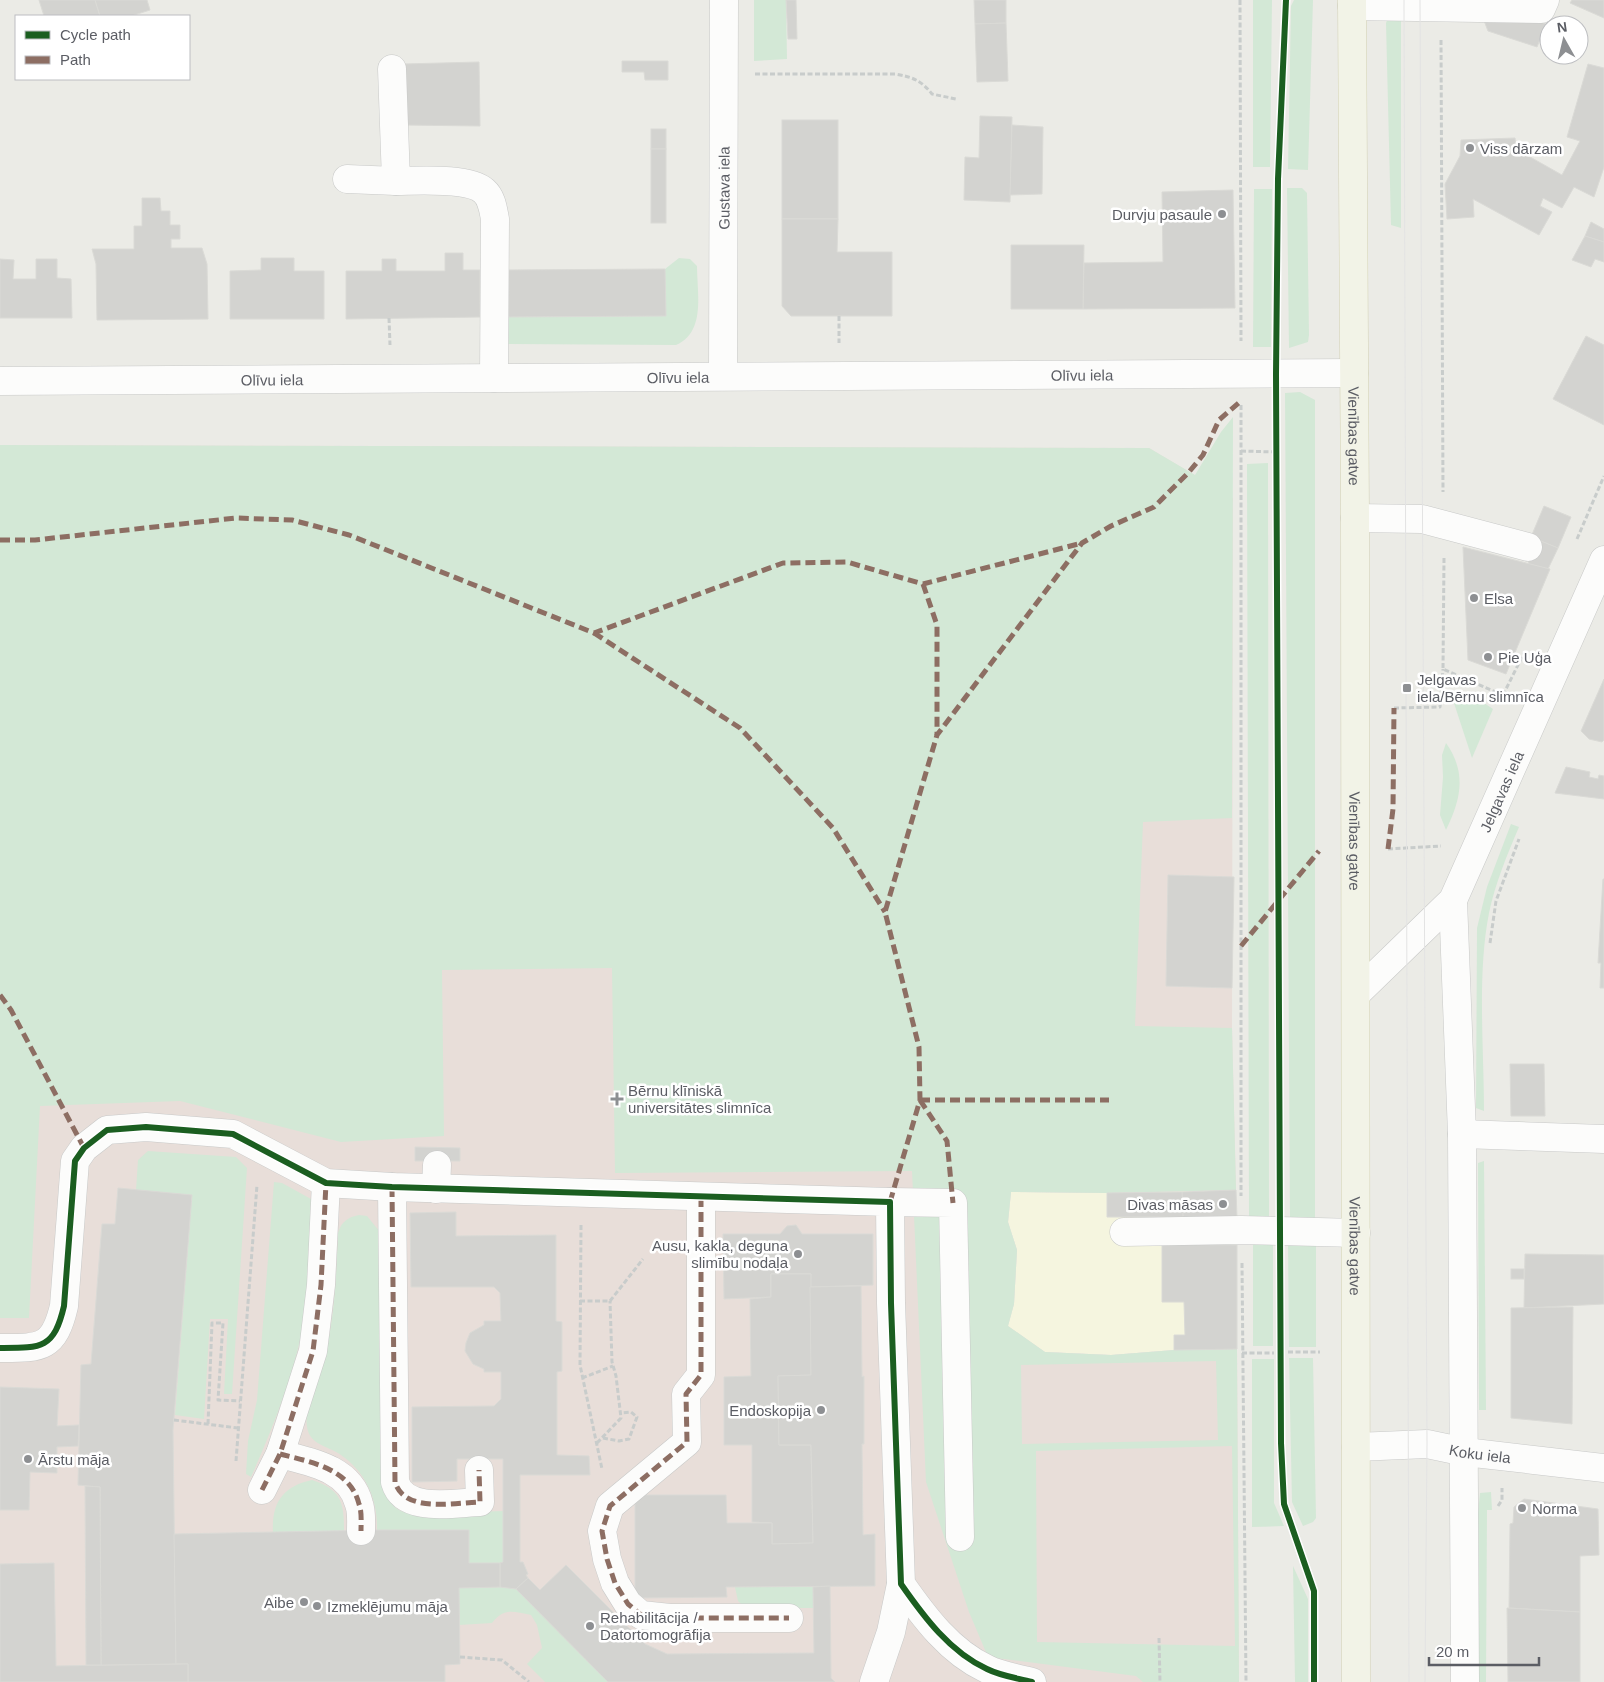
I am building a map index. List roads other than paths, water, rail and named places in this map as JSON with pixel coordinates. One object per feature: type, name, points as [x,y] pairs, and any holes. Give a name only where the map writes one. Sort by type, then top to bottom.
[{"type":"main road","name":"Vienības gatve","points":[[1352,3],[1355,518],[1356,1682]]},
{"type":"street","name":"Gustava iela","points":[[723,376],[724,0]]},
{"type":"street","points":[[1352,3],[1440,7],[1541,8],[1545,0]]},
{"type":"street","points":[[392,69],[396,181]]},
{"type":"street","points":[[347,179],[471,184],[484,191],[492,202],[495,219],[494,378]]},
{"type":"street","name":"Olīvu iela","points":[[0,381],[723,376],[1241,375],[1354,372]]},
{"type":"street","points":[[1355,518],[1422,519],[1528,547]]},
{"type":"street","name":"Jelgavas iela","points":[[1356,994],[1453,900],[1604,560]]},
{"type":"street","points":[[1453,900],[1462,1134],[1465,1452],[1464,1682]]},
{"type":"street","points":[[0,1348],[33,1347],[51,1339],[59,1326],[64,1306],[75,1161],[84,1148],[107,1130],[146,1127],[233,1134],[261,1147],[326,1183],[392,1188],[437,1177],[581,1192],[701,1198],[953,1203],[960,1538]]},
{"type":"street","points":[[1462,1134],[1604,1138]]},
{"type":"street","points":[[262,1490],[280,1454],[313,1351],[321,1285],[326,1183]]},
{"type":"street","points":[[392,1188],[395,1482],[398,1491],[414,1503],[480,1502],[479,1470]]},
{"type":"street","points":[[701,1198],[701,1375],[686,1394],[687,1442],[610,1506],[602,1531],[607,1560],[615,1583],[628,1604],[641,1615],[670,1618],[789,1618]]},
{"type":"street","points":[[874,1682],[891,1632],[901,1584],[891,1303],[890,1202]]},
{"type":"street","points":[[1124,1232],[1241,1230],[1356,1233]]},
{"type":"street","name":"Koku iela","points":[[1356,1447],[1427,1444],[1465,1452],[1604,1468]]},
{"type":"street","points":[[280,1454],[322,1466],[340,1475],[356,1496],[360,1505],[362,1531]]},
{"type":"street","points":[[901,1584],[930,1622],[963,1654],[988,1670],[1023,1681]]},
{"type":"tram line","points":[[1404,0],[1409,1682]]},
{"type":"tram line","points":[[1420,0],[1427,1444],[1425,1682]]},
{"type":"place","name":"Viss dārzam","points":[[1470,148]]},
{"type":"place","name":"Durvju pasaule","points":[[1222,214]]},
{"type":"place","name":"Elsa","points":[[1474,598]]},
{"type":"place","name":"Pie Uģa","points":[[1488,657]]},
{"type":"place","name":"Jelgavas iela/Bērnu slimnīca","points":[[1407,688]]},
{"type":"place","name":"Bērnu klīniskā universitātes slimnīca","points":[[617,1099]]},
{"type":"place","name":"Divas māsas","points":[[1223,1204]]},
{"type":"place","name":"Ausu, kakla, deguna slimību nodaļa","points":[[798,1254]]},
{"type":"place","name":"Endoskopija","points":[[821,1410]]},
{"type":"place","name":"Ārstu māja","points":[[28,1459]]},
{"type":"place","name":"Norma","points":[[1522,1508]]},
{"type":"place","name":"Aibe","points":[[304,1602]]},
{"type":"place","name":"Izmeklējumu māja","points":[[317,1606]]},
{"type":"place","name":"Rehabilitācija / Datortomogrāfija","points":[[590,1626]]}]
